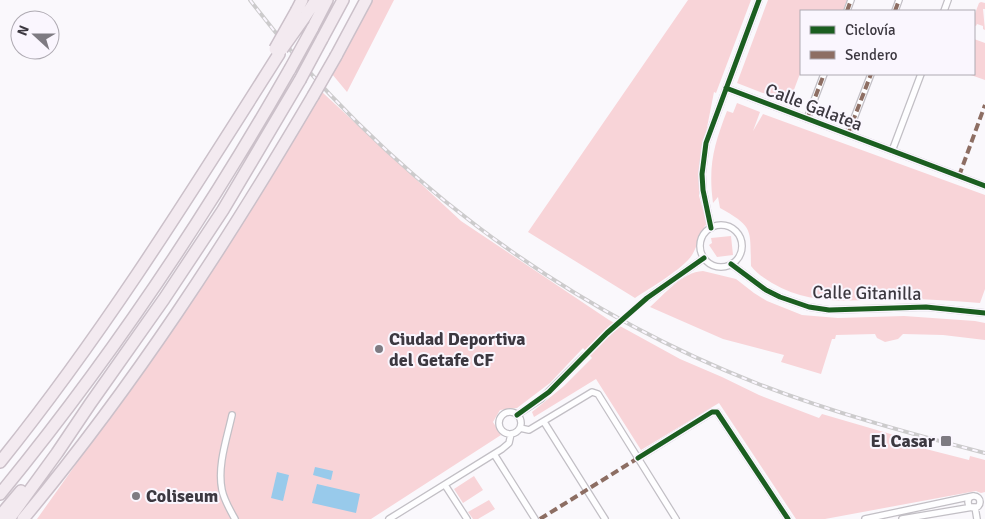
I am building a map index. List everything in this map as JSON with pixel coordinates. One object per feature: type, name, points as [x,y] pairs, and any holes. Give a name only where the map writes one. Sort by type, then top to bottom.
[{"type":"highway","points":[[0,462],[134,280],[181,210],[232,128],[301,10],[316,0]]},
{"type":"highway","points":[[0,494],[76,398],[149,295],[219,190],[290,69],[327,0]]},
{"type":"highway","points":[[9,519],[58,453],[223,210],[300,80],[343,0]]},
{"type":"highway","points":[[23,519],[49,488],[181,310],[239,220],[313,96],[366,0]]},
{"type":"highway","points":[[0,516],[90,404]]},
{"type":"highway","points":[[0,454],[39,411]]},
{"type":"highway","points":[[29,519],[49,488]]},
{"type":"street","points":[[711,228],[703,190],[703,163],[706,143],[759,0]]},
{"type":"street","points":[[806,119],[824,75]]},
{"type":"street","points":[[848,134],[871,75]]},
{"type":"street","points":[[892,151],[921,75]]},
{"type":"street","name":"Calle Galatea","points":[[726,88],[985,186]]},
{"type":"street","points":[[721,225],[728,226],[735,230],[740,237],[742,248],[740,255],[731,264],[723,267],[716,266],[704,258],[701,243],[706,232],[711,228],[721,225]]},
{"type":"street","points":[[647,298],[704,258]]},
{"type":"street","name":"Calle Gitanilla","points":[[731,264],[766,290],[809,307],[830,310],[926,307],[985,313]]},
{"type":"street","points":[[511,434],[502,430],[500,420],[507,412],[517,414],[541,398],[584,356]]},
{"type":"street","points":[[390,519],[494,454],[509,443],[511,434],[520,428],[529,430],[592,392],[598,394],[676,519]]},
{"type":"street","points":[[638,458],[712,412],[718,412],[788,519]]},
{"type":"street","points":[[517,414],[521,421],[520,428]]},
{"type":"street","points":[[232,415],[221,469],[221,480],[224,497],[234,519]]},
{"type":"street","points":[[544,422],[605,519]]},
{"type":"street","points":[[494,454],[535,519]]},
{"type":"street","points":[[445,485],[466,519]]},
{"type":"street","points":[[865,519],[974,496],[985,498]]},
{"type":"street","points":[[974,496],[968,500],[969,505],[975,507]]},
{"type":"street","points":[[974,496],[980,500],[975,507],[977,519]]},
{"type":"street","points":[[902,519],[975,507],[985,503]]},
{"type":"shaded area","points":[[369,0],[394,0],[347,92],[332,74]]},
{"type":"shaded area","points":[[688,0],[751,0],[716,93],[714,92],[699,168],[699,196],[707,223],[688,260],[666,278],[635,298],[528,232]]},
{"type":"shaded area","points":[[768,0],[847,0],[843,10],[800,10],[800,74],[789,103],[737,83]]},
{"type":"shaded area","points":[[979,3],[985,3],[985,9],[983,9],[985,30],[983,26],[977,24],[975,26],[975,13]]},
{"type":"shaded area","points":[[975,39],[985,43],[985,80],[971,75],[975,75]]},
{"type":"shaded area","points":[[322,92],[461,221],[609,320],[680,359],[759,395],[819,418],[822,414],[918,442],[918,447],[969,460],[970,456],[985,460],[985,492],[976,491],[825,519],[796,519],[719,403],[641,450],[596,379],[534,417],[532,412],[564,386],[592,358],[583,348],[550,383],[517,408],[500,410],[493,422],[501,435],[371,519],[37,519],[184,312]]},
{"type":"shaded area","points":[[737,103],[760,112],[753,131],[763,114],[985,195],[985,289],[980,303],[913,299],[852,301],[820,299],[788,291],[758,273],[751,266],[751,244],[748,230],[739,220],[720,208],[718,197],[713,203],[711,177],[713,156],[727,111],[733,113]]},
{"type":"shaded area","points":[[731,236],[733,255],[717,257],[709,245],[712,243],[711,238]]},
{"type":"shaded area","points":[[703,271],[736,279],[767,301],[802,315],[838,318],[904,316],[975,321],[985,323],[985,340],[943,335],[903,334],[898,339],[885,342],[877,338],[875,334],[836,335],[835,339],[832,339],[821,374],[781,362],[784,355],[723,339],[650,307],[681,279],[695,272]]},
{"type":"shaded area","points":[[474,476],[483,490],[463,503],[454,489]]},
{"type":"shaded area","points":[[489,500],[495,509],[478,519],[473,519],[468,512]]},
{"type":"water","points":[[315,467],[333,471],[331,480],[313,475]]},
{"type":"water","points":[[277,472],[289,475],[283,501],[271,498]]},
{"type":"water","points":[[317,484],[360,494],[356,513],[312,503]]},
{"type":"tunnel","points":[[584,356],[647,298]]},
{"type":"railway","points":[[250,0],[301,62],[356,121],[414,175],[477,226],[542,272],[611,314],[682,351],[756,383],[870,421],[985,453]]},
{"type":"marked path","points":[[847,10],[851,0]]},
{"type":"marked path","points":[[895,10],[899,0]]},
{"type":"marked path","points":[[807,119],[824,75]]},
{"type":"marked path","points":[[848,134],[871,75]]},
{"type":"marked path","points":[[959,176],[985,105]]},
{"type":"marked path","points":[[540,519],[638,458]]},
{"type":"cycle path","points":[[711,228],[703,190],[702,174],[706,143],[759,0]]},
{"type":"cycle path","points":[[726,88],[985,186]]},
{"type":"cycle path","points":[[517,415],[549,392],[607,333],[647,298],[704,258]]},
{"type":"cycle path","points":[[731,264],[766,290],[809,307],[829,310],[926,307],[985,313]]},
{"type":"cycle path","points":[[638,458],[712,412],[717,412],[788,519]]},
{"type":"place","name":"Ciudad Deportiva del Getafe CF","points":[[379,349]]},
{"type":"place","name":"El Casar","points":[[946,441]]},
{"type":"place","name":"Coliseum","points":[[136,496]]}]
